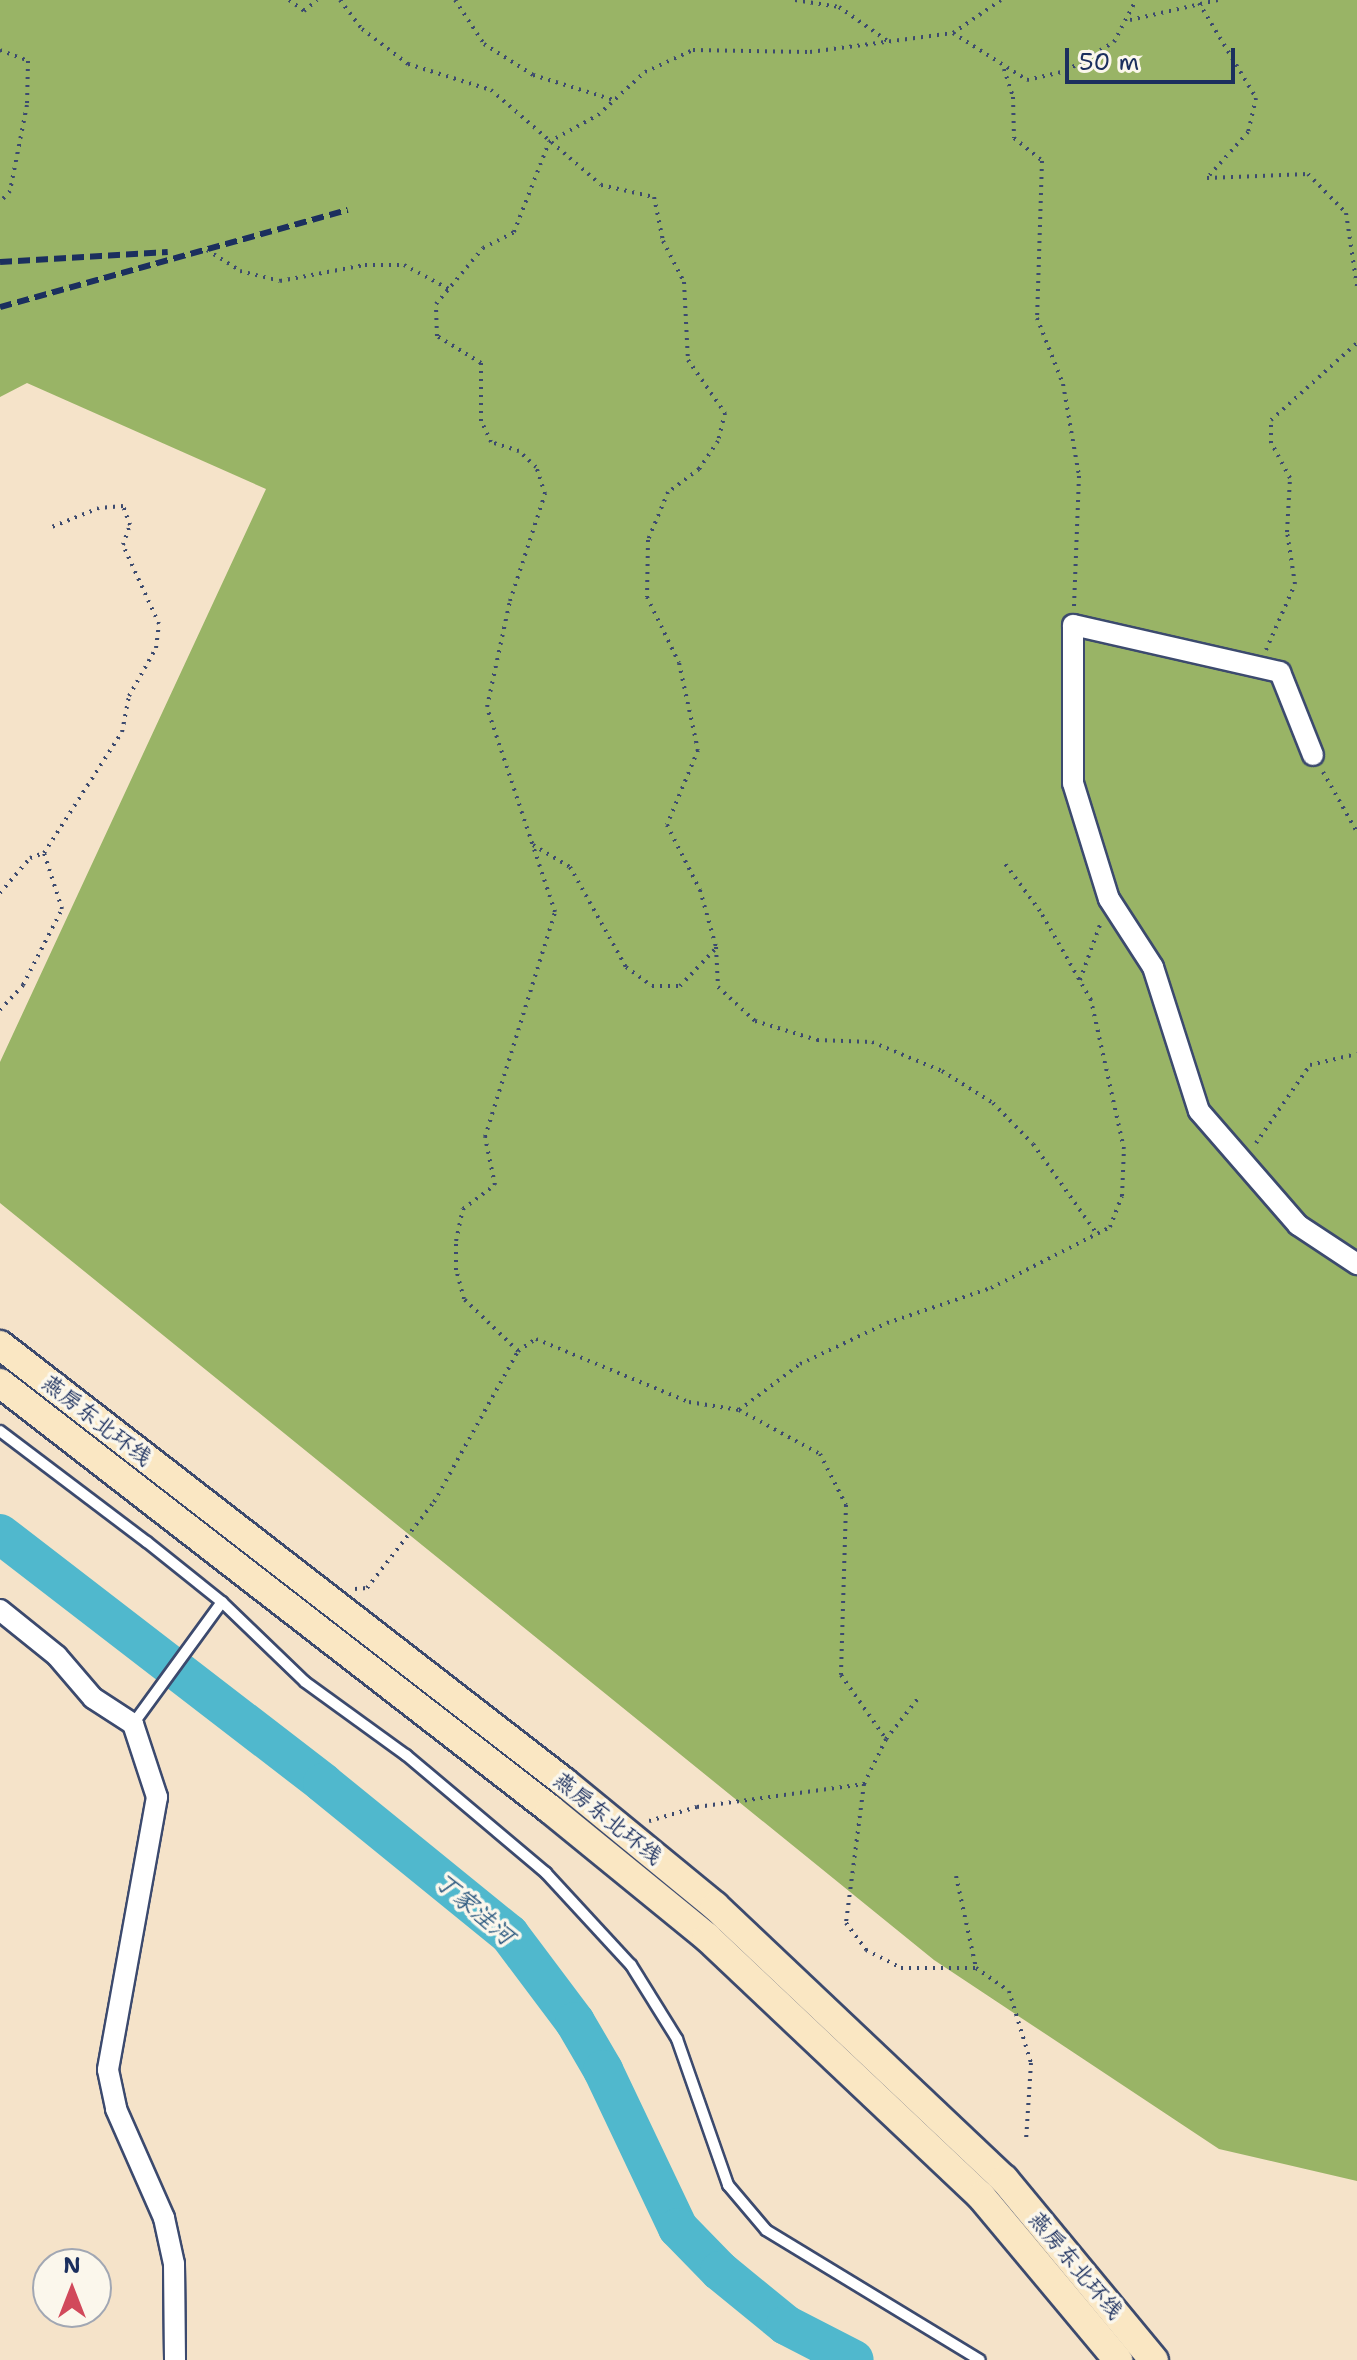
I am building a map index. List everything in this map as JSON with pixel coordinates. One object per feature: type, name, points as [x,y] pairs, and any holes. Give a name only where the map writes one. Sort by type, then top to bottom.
[{"type":"main road","name":"燕房东北环线","points":[[0,1345],[564,1782],[715,1906],[1004,2179],[1154,2360]]},
{"type":"main road","name":"燕房东北环线","points":[[0,1383],[707,1937],[981,2196],[1118,2360]]},
{"type":"street","points":[[1313,755],[1280,672],[1073,625],[1073,783],[1109,899],[1153,967],[1199,1111],[1298,1225],[1357,1264]]},
{"type":"street","points":[[0,1610],[57,1656],[93,1698],[133,1724],[157,1797],[108,2070],[116,2109],[164,2218],[174,2264],[175,2360]]},
{"type":"lane","points":[[0,1431],[222,1602],[305,1682],[406,1755],[546,1873],[631,1965],[677,2039],[728,2185],[766,2230],[980,2360]]},
{"type":"lane","points":[[133,1724],[222,1602]]},
{"type":"path","points":[[289,0],[304,11],[317,0]]},
{"type":"path","points":[[340,0],[362,29],[408,64],[491,90],[601,185],[654,197],[663,241],[684,282],[688,360],[725,413],[718,441],[699,469],[668,492],[648,540],[647,597],[679,663],[698,750],[667,825],[700,890],[716,947],[718,987],[755,1021],[817,1040],[872,1042],[942,1071],[993,1103],[1033,1144],[1097,1234]]},
{"type":"path","points":[[455,0],[484,44],[533,75],[614,100]]},
{"type":"path","points":[[795,0],[839,7],[889,42]]},
{"type":"path","points":[[518,1351],[464,1299],[456,1241],[463,1209],[495,1185],[485,1137],[551,938],[555,912],[487,707],[510,601],[545,494],[536,467],[519,451],[491,442],[481,421],[481,363],[437,336],[436,304],[483,248],[514,232],[549,142],[614,100],[645,72],[693,50],[810,52],[953,33],[998,7],[1001,0]]},
{"type":"path","points":[[953,33],[1027,80],[1066,71],[1114,42],[1130,20],[1136,0]]},
{"type":"path","points":[[1130,20],[1218,0]]},
{"type":"path","points":[[1199,3],[1256,98],[1248,132],[1207,178],[1308,174],[1346,213],[1357,287]]},
{"type":"path","points":[[0,50],[28,61],[27,105],[10,191],[0,202]]},
{"type":"path","points":[[1003,67],[1013,97],[1014,138],[1042,161],[1037,318],[1063,384],[1079,476],[1073,625]]},
{"type":"path","points":[[207,250],[240,271],[280,281],[365,265],[404,265],[449,289]]},
{"type":"path","points":[[1258,667],[1295,584],[1287,532],[1290,478],[1271,443],[1271,420],[1357,343]]},
{"type":"path","points":[[0,893],[30,858],[44,853],[122,732],[129,696],[156,648],[159,624],[123,545],[130,525],[123,506],[99,508],[49,528]]},
{"type":"path","points":[[1313,755],[1357,832]]},
{"type":"path","points":[[531,844],[570,867],[626,967],[652,986],[680,986],[716,947]]},
{"type":"path","points":[[0,1010],[23,985],[62,909],[44,853]]},
{"type":"path","points":[[739,1410],[800,1364],[887,1323],[991,1288],[1110,1227],[1122,1196],[1124,1149],[1091,1000],[1040,911],[1003,861]]},
{"type":"path","points":[[1080,980],[1109,899]]},
{"type":"path","points":[[1243,1162],[1310,1065],[1357,1054]]},
{"type":"path","points":[[352,1590],[367,1588],[434,1502],[518,1351],[536,1339],[689,1402],[739,1410],[820,1454],[846,1505],[841,1675],[886,1739]]},
{"type":"path","points":[[920,1696],[886,1739],[864,1784],[846,1923],[866,1950],[901,1968],[976,1968],[1009,1991],[1031,2063],[1026,2141]]},
{"type":"path","points":[[641,1824],[697,1807],[864,1784]]},
{"type":"path","points":[[956,1876],[976,1968]]},
{"type":"green space","points":[[0,0],[1357,0],[1357,2181],[1219,2149],[934,1960],[0,1203],[0,1062],[266,489],[27,383],[0,397]]},
{"type":"waterway","name":"丁家洼河","points":[[0,1534],[323,1783],[509,1934],[575,2022],[603,2070],[678,2228],[720,2271],[786,2325],[854,2360]]},
{"type":"railway","points":[[0,307],[348,210]]},
{"type":"railway","points":[[0,262],[168,252]]}]
